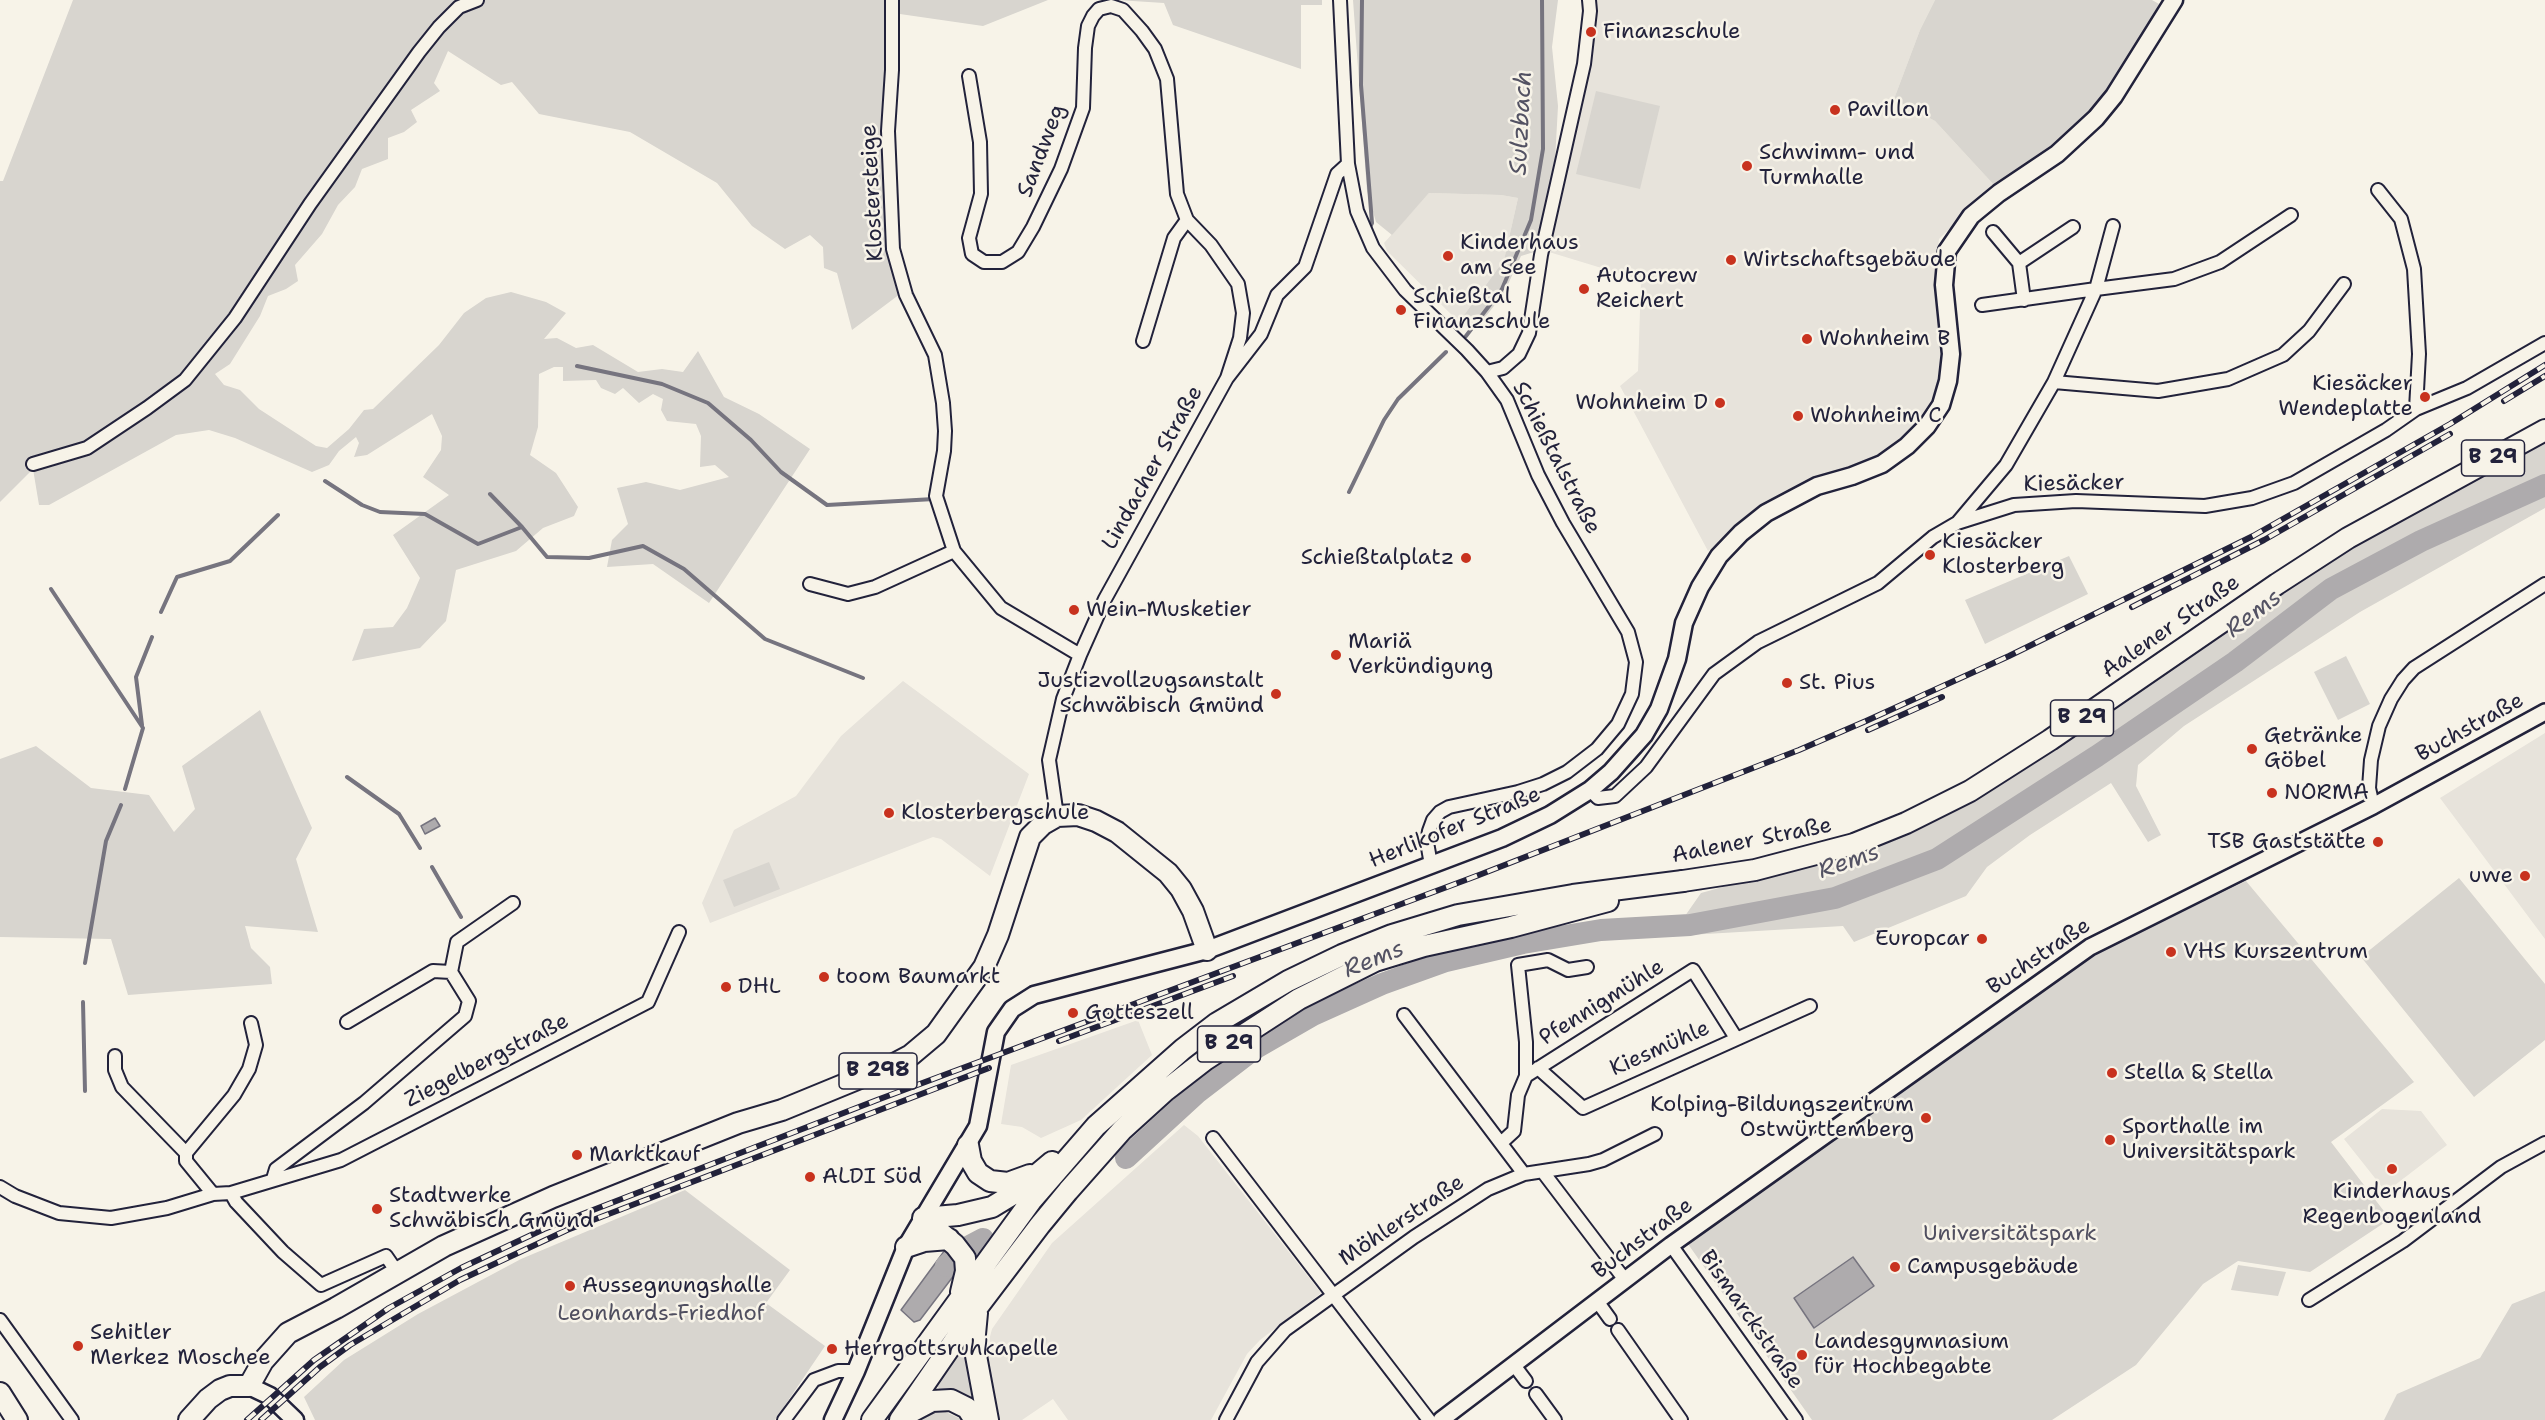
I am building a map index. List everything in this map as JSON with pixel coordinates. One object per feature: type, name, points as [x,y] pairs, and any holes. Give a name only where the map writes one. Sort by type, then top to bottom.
[{"type":"main road","name":"Herlikofer Straße","points":[[923,1218],[978,1126],[996,1032],[1003,1020],[1021,1002],[1040,993],[1207,950],[1431,865],[1550,815],[1590,790],[1629,754],[1644,735],[1659,709],[1677,659],[1684,623],[1700,587],[1719,556],[1741,533],[1766,513],[1817,486],[1882,464],[1907,446],[1926,426],[1941,405],[1948,381],[1951,354],[1944,285],[1947,251],[1971,216],[1999,193],[2057,154],[2096,118],[2121,87],[2174,0]]},
{"type":"main road","name":"Aalener Straße","points":[[1096,1126],[1183,1049],[1217,1023],[1288,981],[1342,955],[1392,935],[1458,915],[1573,895],[1755,870],[1823,854],[1877,835],[1953,800],[2004,771],[2348,538],[2545,430]]},
{"type":"main road","points":[[1057,816],[1078,815],[1096,820],[1117,832],[1168,873],[1181,889],[1193,911],[1207,950]]},
{"type":"main road","name":"B 298","points":[[249,1386],[263,1361],[288,1333],[444,1246],[500,1219],[738,1123],[782,1110],[911,1055],[936,1034],[984,967],[998,935],[1030,837],[1043,824],[1057,816]]},
{"type":"main road","name":"B 29","points":[[901,1419],[977,1308],[1040,1225],[1122,1130],[1165,1091],[1205,1060],[1299,999],[1375,961],[1424,946],[1511,927],[1683,881]]},
{"type":"main road","name":"B 29","points":[[872,1420],[1031,1201],[1096,1126]]},
{"type":"main road","points":[[923,1218],[958,1215],[992,1207],[1015,1193],[1096,1126]]},
{"type":"main road","points":[[968,1145],[971,1161],[978,1173],[990,1181],[1008,1183],[1044,1169]]},
{"type":"main road","points":[[923,1218],[961,1250],[964,1258],[965,1281],[959,1300]]},
{"type":"main road","points":[[833,1420],[856,1371],[906,1247],[923,1218]]},
{"type":"main road","points":[[906,1247],[924,1241],[949,1239]]},
{"type":"main road","points":[[977,1308],[974,1345],[988,1420]]},
{"type":"main road","points":[[189,1420],[208,1399],[230,1386],[249,1386],[270,1396],[295,1420]]},
{"type":"main road","points":[[0,1393],[17,1420]]},
{"type":"main road","points":[[901,1419],[919,1407],[942,1399],[960,1403],[967,1408],[975,1420]]},
{"type":"street","points":[[33,464],[87,447],[185,380],[235,318],[310,204],[419,52],[459,7],[477,0]]},
{"type":"street","name":"Klostersteige","points":[[892,0],[892,69],[888,131],[893,249],[906,296],[935,355],[945,431],[936,496],[954,551],[1001,608],[1080,655]]},
{"type":"street","points":[[1340,0],[1348,164],[1357,211],[1373,248],[1405,290],[1487,372]]},
{"type":"street","name":"Schießtalstraße","points":[[1431,865],[1427,842],[1433,820],[1440,812],[1449,807],[1518,792],[1543,784],[1567,772],[1597,749],[1618,724],[1632,694],[1636,662],[1628,632],[1563,523],[1538,475],[1507,400],[1487,372],[1503,368],[1519,354],[1529,333],[1541,255],[1584,64],[1590,12],[1589,0]]},
{"type":"street","name":"Sandweg","points":[[969,76],[980,142],[981,194],[969,238],[972,254],[984,262],[1002,262],[1018,252],[1051,193],[1083,108],[1088,26],[1099,9],[1111,6],[1123,10],[1142,31],[1155,49],[1167,79],[1173,168],[1177,194],[1186,220],[1211,245],[1238,284],[1243,313],[1240,338],[1227,378]]},
{"type":"street","name":"Lindacher Straße","points":[[1057,816],[1049,760],[1063,699],[1080,655],[1106,598],[1227,378],[1261,334],[1276,295],[1305,267],[1337,174],[1348,164]]},
{"type":"street","points":[[2378,190],[2401,219],[2414,269],[2419,354],[2416,409]]},
{"type":"street","points":[[1982,305],[2174,279],[2220,262],[2290,215]]},
{"type":"street","points":[[1143,340],[1173,238],[1186,220]]},
{"type":"street","points":[[1957,523],[2006,465],[2034,421],[2096,289],[2113,226]]},
{"type":"street","points":[[2019,263],[2073,227]]},
{"type":"street","points":[[1993,232],[2019,263],[2024,300]]},
{"type":"street","points":[[2054,381],[2158,391],[2228,379],[2283,355],[2309,331],[2344,284]]},
{"type":"street","name":"Kiesäcker","points":[[1590,790],[1598,798],[1615,796],[1646,767],[1714,674],[1758,642],[1878,584],[1933,537],[1957,523],[2014,505],[2025,504],[2076,501],[2205,506],[2252,498],[2294,483],[2386,430],[2416,409],[2468,388],[2545,343]]},
{"type":"street","points":[[810,584],[848,594],[866,590],[954,551]]},
{"type":"street","points":[[2373,806],[2369,788],[2371,760],[2379,726],[2391,699],[2403,681],[2414,668],[2545,584]]},
{"type":"street","name":"Buchstraße","points":[[1441,1420],[1671,1245],[2090,947],[2373,806],[2545,712]]},
{"type":"street","points":[[347,1022],[434,972],[451,972],[457,942],[513,903]]},
{"type":"street","name":"Ziegelbergstraße","points":[[0,1187],[15,1196],[59,1213],[111,1218],[167,1208],[213,1194],[231,1193],[340,1160],[648,1002],[679,932]]},
{"type":"street","name":"Pfennigmühle","points":[[1501,1143],[1514,1131],[1518,1095],[1526,1076],[1526,1042],[1518,965],[1548,960],[1569,970],[1587,967]]},
{"type":"street","name":"Pfennigmühle","points":[[1526,1076],[1692,970],[1736,1038]]},
{"type":"street","name":"Ziegelbergstraße","points":[[273,1179],[276,1169],[364,1103],[465,1016],[469,1001],[451,972]]},
{"type":"street","name":"Kiesmühle","points":[[1539,1068],[1582,1108],[1810,1006]]},
{"type":"street","points":[[1404,1015],[1524,1174]]},
{"type":"street","points":[[213,1194],[186,1161],[186,1153],[234,1095],[249,1069],[256,1045],[251,1023]]},
{"type":"street","points":[[115,1056],[116,1070],[122,1087],[186,1153]]},
{"type":"street","name":"Möhlerstraße","points":[[1226,1420],[1257,1362],[1285,1330],[1414,1237],[1488,1189],[1524,1174],[1603,1160],[1655,1134]]},
{"type":"street","points":[[1213,1138],[1429,1420]]},
{"type":"street","points":[[2309,1300],[2403,1241],[2501,1167],[2545,1143]]},
{"type":"street","points":[[1544,1172],[1625,1280]]},
{"type":"street","points":[[231,1193],[236,1202],[283,1252],[321,1285],[386,1256],[397,1272]]},
{"type":"street","name":"Bismarckstraße","points":[[1671,1245],[1796,1420]]},
{"type":"street","name":"Buchstraße","points":[[1597,1301],[1610,1319]]},
{"type":"street","points":[[0,1320],[72,1420]]},
{"type":"street","points":[[1618,1330],[1681,1420]]},
{"type":"street","points":[[1514,1365],[1526,1381]]},
{"type":"street","points":[[784,1420],[814,1380],[837,1371],[856,1371]]},
{"type":"street","points":[[1536,1394],[1556,1420]]},
{"type":"shaded area","points":[[1597,0],[1935,0],[1920,30],[1894,99],[1935,121],[1994,185],[1939,239],[1935,270],[1938,321],[1944,352],[1941,373],[1927,411],[1909,435],[1882,456],[1766,501],[1708,551],[1620,386],[1638,371],[1641,280],[1549,252]]},
{"type":"shaded area","name":"Kinderhaus am See","points":[[1429,193],[1501,195],[1518,198],[1504,260],[1459,322],[1387,251],[1384,243]]},
{"type":"shaded area","name":"Klosterbergschule","points":[[903,681],[1029,774],[990,876],[941,839],[933,837],[710,923],[702,903],[734,830],[796,796],[841,736]]},
{"type":"shaded area","points":[[2545,733],[2545,939],[2440,798]]},
{"type":"shaded area","points":[[435,818],[440,826],[425,834],[421,826]]},
{"type":"shaded area","points":[[1138,1020],[1152,1055],[1081,1120],[1041,1138],[1022,1127],[1001,1124],[1011,1065]]},
{"type":"shaded area","name":"Kinderhaus Regenbogenland","points":[[2382,1109],[2421,1111],[2447,1145],[2386,1192],[2344,1139]]},
{"type":"shaded area","points":[[1184,1125],[1198,1136],[1321,1293],[1260,1340],[1247,1354],[1211,1420],[1068,1420],[1053,1399],[1022,1420],[1000,1420],[986,1352],[992,1329],[1052,1243]]},
{"type":"shaded area","points":[[945,1250],[954,1256],[958,1270],[920,1320],[914,1322],[901,1310]]},
{"type":"shaded area","points":[[1853,1257],[1874,1286],[1814,1328],[1794,1298]]},
{"type":"green space","points":[[73,0],[1048,0],[983,26],[893,13],[889,178],[904,291],[852,330],[837,273],[824,268],[823,247],[810,235],[785,249],[752,226],[717,183],[630,132],[539,114],[512,82],[501,85],[448,51],[434,83],[440,91],[411,110],[417,122],[404,132],[388,138],[388,159],[362,169],[355,187],[338,205],[322,234],[295,265],[298,281],[268,296],[260,316],[230,364],[215,374],[224,385],[240,390],[259,409],[316,446],[327,448],[349,429],[364,410],[373,409],[439,345],[464,313],[486,298],[511,292],[546,302],[566,313],[544,339],[557,338],[576,348],[593,345],[638,372],[662,369],[683,372],[698,351],[724,397],[759,414],[810,449],[709,603],[653,564],[607,567],[612,540],[628,524],[617,488],[646,482],[680,490],[729,477],[715,465],[700,467],[701,436],[696,424],[667,421],[661,410],[663,399],[653,394],[639,403],[623,388],[615,394],[601,388],[596,380],[563,381],[563,367],[554,367],[539,374],[538,427],[530,455],[556,473],[578,507],[574,516],[543,528],[516,551],[456,570],[446,621],[420,648],[352,661],[364,629],[393,627],[407,608],[420,578],[393,535],[449,495],[423,477],[441,450],[442,436],[432,414],[367,455],[354,457],[359,443],[356,437],[339,451],[329,465],[312,472],[235,438],[209,430],[176,435],[49,505],[39,505],[33,469],[0,502],[0,181],[3,181]]},
{"type":"green space","points":[[1117,0],[1322,0],[1322,5],[1301,5],[1301,69],[1173,25],[1164,3]]},
{"type":"green space","points":[[1353,0],[1558,0],[1552,47],[1558,106],[1554,179],[1569,123],[1585,0],[1597,0],[1549,252],[1534,252],[1521,256],[1504,293],[1476,329],[1459,322],[1504,260],[1518,198],[1501,195],[1429,193],[1392,235],[1376,222],[1367,191]]},
{"type":"green space","points":[[1935,0],[2152,0],[2159,4],[2120,78],[2088,117],[2053,151],[1994,185],[1935,121],[1894,99],[1920,30]]},
{"type":"green space","points":[[1596,91],[1660,106],[1640,189],[1576,174]]},
{"type":"green space","points":[[2545,441],[2545,508],[2360,612],[2184,726],[2138,765],[2136,786],[2161,835],[2148,842],[2111,783],[2030,835],[1987,867],[1966,896],[1854,942],[1843,926],[1671,936],[1701,893],[1855,851],[2352,544]]},
{"type":"green space","points":[[2069,556],[2088,594],[1985,644],[1965,600]]},
{"type":"green space","points":[[2346,656],[2370,704],[2338,720],[2314,672]]},
{"type":"green space","points":[[260,710],[312,828],[296,859],[318,932],[245,926],[251,948],[270,967],[272,984],[128,995],[111,939],[0,937],[0,759],[36,746],[91,788],[149,795],[174,832],[195,809],[182,766]]},
{"type":"green space","points":[[769,862],[780,889],[734,907],[723,880]]},
{"type":"green space","points":[[2459,878],[2545,984],[2545,1040],[2474,1097],[2361,957]]},
{"type":"green space","name":"Universitätspark","points":[[2246,881],[2414,1082],[2331,1142],[2390,1219],[2310,1272],[2238,1261],[2203,1284],[2136,1365],[2052,1420],[1812,1420],[1688,1244],[2096,954]]},
{"type":"green space","name":"Leonhards-Friedhof","points":[[685,1190],[790,1270],[766,1303],[825,1346],[775,1420],[315,1420],[304,1397],[344,1360],[418,1314],[521,1259]]},
{"type":"green space","points":[[2238,1265],[2286,1272],[2278,1296],[2231,1290]]},
{"type":"green space","points":[[2545,1291],[2545,1420],[2384,1420],[2397,1394],[2480,1358],[2512,1304]]},
{"type":"green space","points":[[964,1347],[967,1370],[978,1405],[941,1392],[938,1387],[933,1389]]},
{"type":"green space","points":[[946,1412],[963,1420],[920,1420],[934,1413]]},
{"type":"waterway","points":[[1362,0],[1361,85],[1372,223],[1370,227]]},
{"type":"waterway","name":"Sulzbach","points":[[1466,336],[1502,289],[1531,220],[1543,149],[1542,0]]},
{"type":"waterway","name":"Sulzbach","points":[[1349,492],[1384,420],[1398,399],[1446,352]]},
{"type":"waterway","points":[[577,366],[662,384],[708,403],[751,440],[781,472],[827,505],[934,499]]},
{"type":"waterway","points":[[325,481],[362,505],[380,512],[425,514],[478,544],[522,527],[547,557],[589,558],[643,546],[684,569],[765,639],[863,678]]},
{"type":"waterway","name":"Rems","points":[[1126,1158],[1198,1092],[1254,1049],[1313,1015],[1382,984],[1446,961],[1523,943],[1601,930],[1690,925],[1835,898],[1937,859],[2097,756],[2235,662],[2331,589],[2421,541],[2545,485]]},
{"type":"waterway","points":[[490,494],[522,527]]},
{"type":"waterway","points":[[161,612],[177,577],[230,561],[278,515]]},
{"type":"waterway","points":[[51,589],[143,728],[125,789]]},
{"type":"waterway","points":[[142,725],[136,677],[152,637]]},
{"type":"waterway","points":[[347,777],[399,814],[420,848]]},
{"type":"waterway","points":[[85,963],[106,841],[121,805]]},
{"type":"waterway","points":[[432,867],[461,917]]},
{"type":"waterway","points":[[83,1002],[85,1091]]},
{"type":"waterway","name":"Rems","points":[[946,1266],[966,1248],[983,1239]]},
{"type":"railway","points":[[247,1420],[314,1360],[389,1308],[461,1268],[544,1229],[877,1100],[1479,875],[1799,750],[2009,656],[2253,536],[2450,424],[2545,365]]},
{"type":"railway","points":[[2504,401],[2545,376]]},
{"type":"railway","points":[[2132,607],[2264,540],[2450,434]]},
{"type":"railway","points":[[1868,730],[1942,697]]},
{"type":"railway","points":[[1059,1041],[1233,976]]},
{"type":"railway","points":[[261,1420],[320,1367],[350,1345],[460,1280],[567,1230],[989,1068]]},
{"type":"place","name":"Finanzschule","points":[[1591,32]]},
{"type":"place","name":"Pavillon","points":[[1835,110]]},
{"type":"place","name":"Schwimm- und Turmhalle","points":[[1747,166]]},
{"type":"place","name":"Kinderhaus am See","points":[[1448,256]]},
{"type":"place","name":"Wirtschaftsgebäude","points":[[1731,260]]},
{"type":"place","name":"Autocrew Reichert","points":[[1584,289]]},
{"type":"place","name":"Schießtal Finanzschule","points":[[1401,310]]},
{"type":"place","name":"Wohnheim B","points":[[1807,339]]},
{"type":"place","name":"Kiesäcker Wendeplatte","points":[[2425,397]]},
{"type":"place","name":"Wohnheim D","points":[[1720,403]]},
{"type":"place","name":"Wohnheim C","points":[[1798,416]]},
{"type":"place","name":"Kiesäcker Klosterberg","points":[[1930,555]]},
{"type":"place","name":"Schießtalplatz","points":[[1466,558]]},
{"type":"place","name":"Wein-Musketier","points":[[1074,610]]},
{"type":"place","name":"Mariä Verkündigung","points":[[1336,655]]},
{"type":"place","name":"St. Pius","points":[[1787,683]]},
{"type":"place","name":"Justizvollzugsanstalt Schwäbisch Gmünd","points":[[1276,694]]},
{"type":"place","name":"Getränke Göbel","points":[[2252,749]]},
{"type":"place","name":"NORMA","points":[[2272,793]]},
{"type":"place","name":"Klosterbergschule","points":[[889,813]]},
{"type":"place","name":"TSB Gaststätte","points":[[2378,842]]},
{"type":"place","name":"uwe","points":[[2525,876]]},
{"type":"place","name":"Europcar","points":[[1982,939]]},
{"type":"place","name":"VHS Kurszentrum","points":[[2171,952]]},
{"type":"place","name":"toom Baumarkt","points":[[824,977]]},
{"type":"place","name":"DHL","points":[[726,987]]},
{"type":"place","name":"Gotteszell","points":[[1073,1013]]},
{"type":"place","name":"Stella & Stella","points":[[2112,1073]]},
{"type":"place","name":"Kolping-Bildungszentrum Ostwürttemberg","points":[[1926,1118]]},
{"type":"place","name":"Sporthalle im Universitätspark","points":[[2110,1140]]},
{"type":"place","name":"Marktkauf","points":[[577,1155]]},
{"type":"place","name":"Kinderhaus Regenbogenland","points":[[2392,1169]]},
{"type":"place","name":"ALDI Süd","points":[[810,1177]]},
{"type":"place","name":"Stadtwerke Schwäbisch Gmünd","points":[[377,1209]]},
{"type":"place","name":"Campusgebäude","points":[[1895,1267]]},
{"type":"place","name":"Aussegnungshalle","points":[[570,1286]]},
{"type":"place","name":"Sehitler Merkez Moschee","points":[[78,1346]]},
{"type":"place","name":"Herrgottsruhkapelle","points":[[832,1349]]},
{"type":"place","name":"Landesgymnasium für Hochbegabte","points":[[1802,1355]]}]
